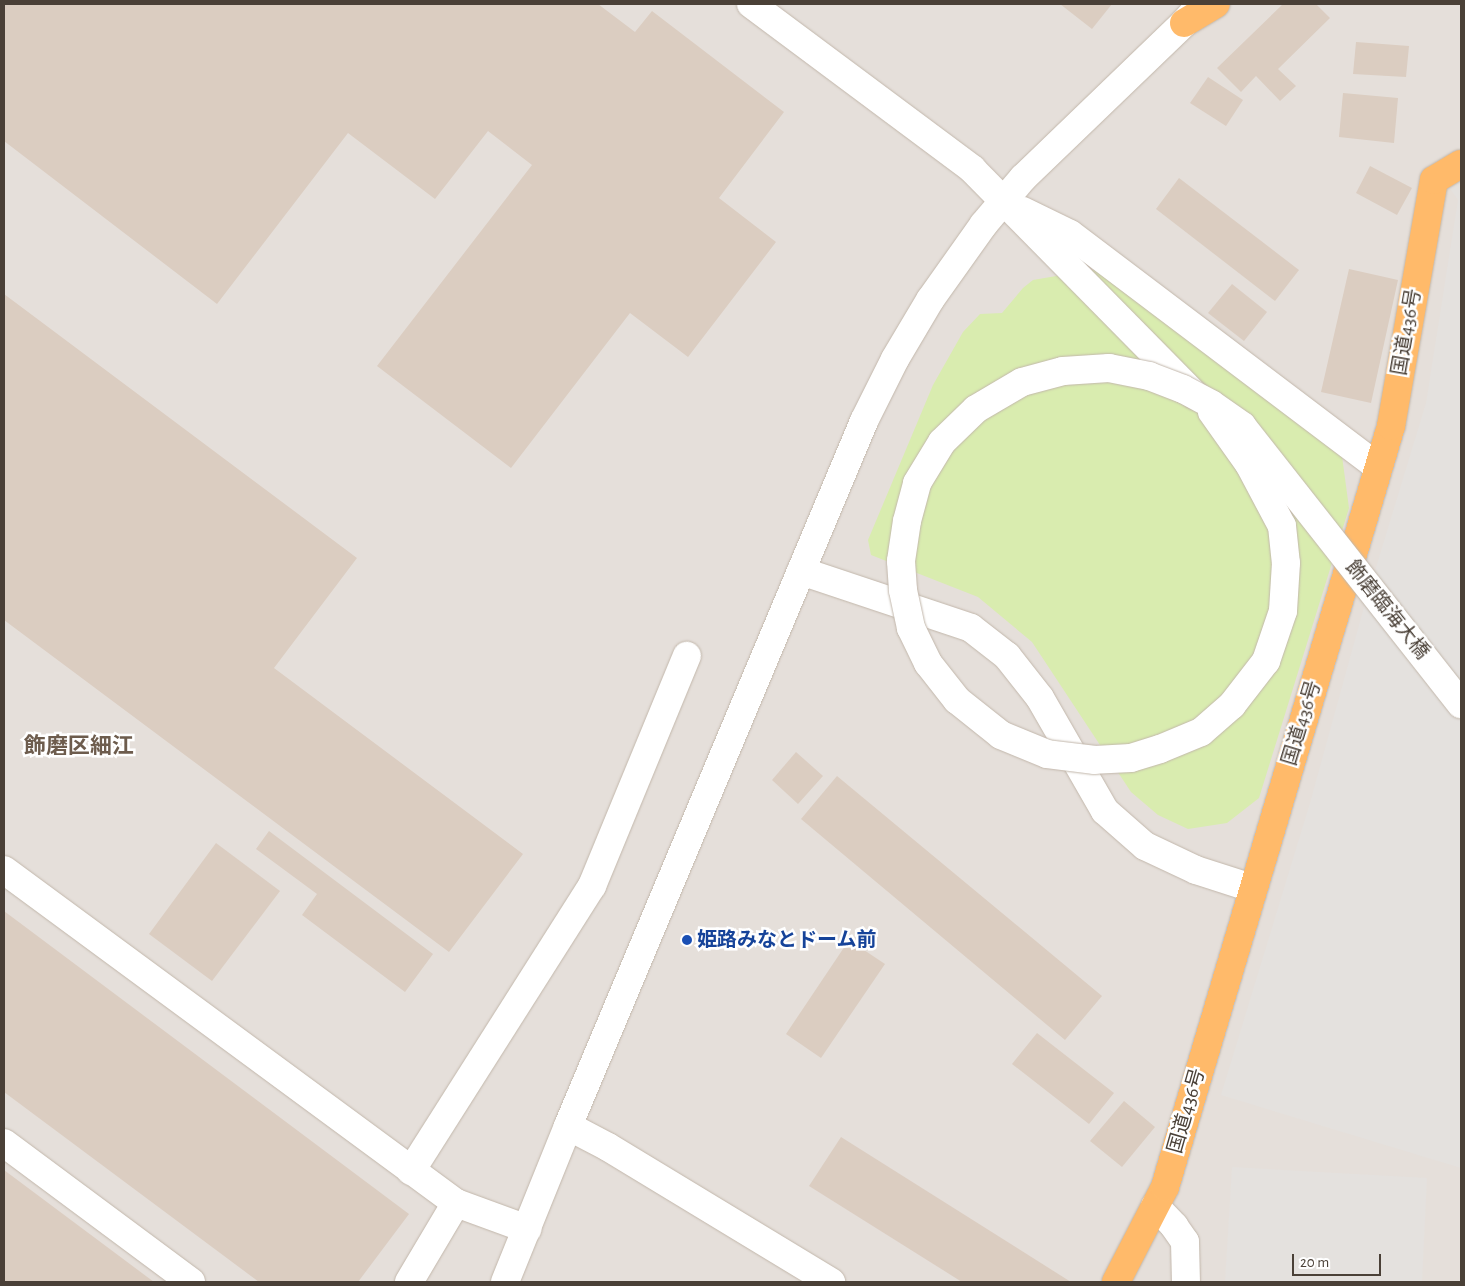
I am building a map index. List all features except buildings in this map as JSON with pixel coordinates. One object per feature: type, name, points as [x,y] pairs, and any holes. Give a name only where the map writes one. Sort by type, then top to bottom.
[{"type":"highway","points":[[1192,14],[1216,4]]},
{"type":"highway","name":"国道436号","points":[[1116,1282],[1165,1187],[1252,888],[1391,426],[1434,180],[1461,164]]},
{"type":"street","name":"飾磨臨海大橋","points":[[751,4],[972,169],[1003,201],[1212,412],[1249,464],[1282,526],[1286,563],[1283,611],[1266,661],[1232,705],[1201,732],[1160,749],[1131,758],[1095,760],[1047,754],[1001,735],[957,700],[928,663],[911,628],[903,590],[902,560],[907,521],[917,484],[942,442],[976,409],[1022,382],[1063,370],[1109,368],[1149,376],[1183,389],[1211,404],[1242,426],[1461,704]]},
{"type":"street","points":[[505,1282],[568,1126],[864,421],[895,359],[946,276],[1003,201],[1044,158],[1192,14]]},
{"type":"street","points":[[1003,201],[1070,234],[1378,467]]},
{"type":"street","points":[[801,571],[971,628],[1007,656],[1040,698],[1105,811],[1145,846],[1196,870],[1252,888]]},
{"type":"street","points":[[411,1171],[592,886],[687,656]]},
{"type":"street","points":[[4,870],[456,1203],[527,1229]]},
{"type":"street","points":[[568,1126],[608,1147],[831,1282]]},
{"type":"street","points":[[4,1143],[191,1282]]},
{"type":"street","points":[[409,1282],[456,1203]]},
{"type":"street","points":[[1155,1206],[1174,1226],[1185,1242],[1186,1282]]},
{"type":"shaded area","points":[[4,4],[1461,4],[1461,1282],[4,1282]]},
{"type":"shaded area","points":[[1461,180],[1461,1168],[1221,1095],[1310,803],[1364,607],[1426,403],[1458,200],[1449,187]]},
{"type":"shaded area","points":[[1232,1167],[1427,1178],[1422,1282],[1225,1282]]},
{"type":"green space","points":[[1097,269],[1342,456],[1349,508],[1259,798],[1227,823],[1188,829],[1158,815],[1131,792],[1032,642],[978,597],[871,555],[868,540],[933,385],[963,332],[980,314],[1002,313],[1023,288],[1033,280]]},
{"type":"place","name":"姫路みなとドーム前","points":[[687,940]]},
{"type":"district","name":"飾磨区細江","points":[[79,747]]}]
